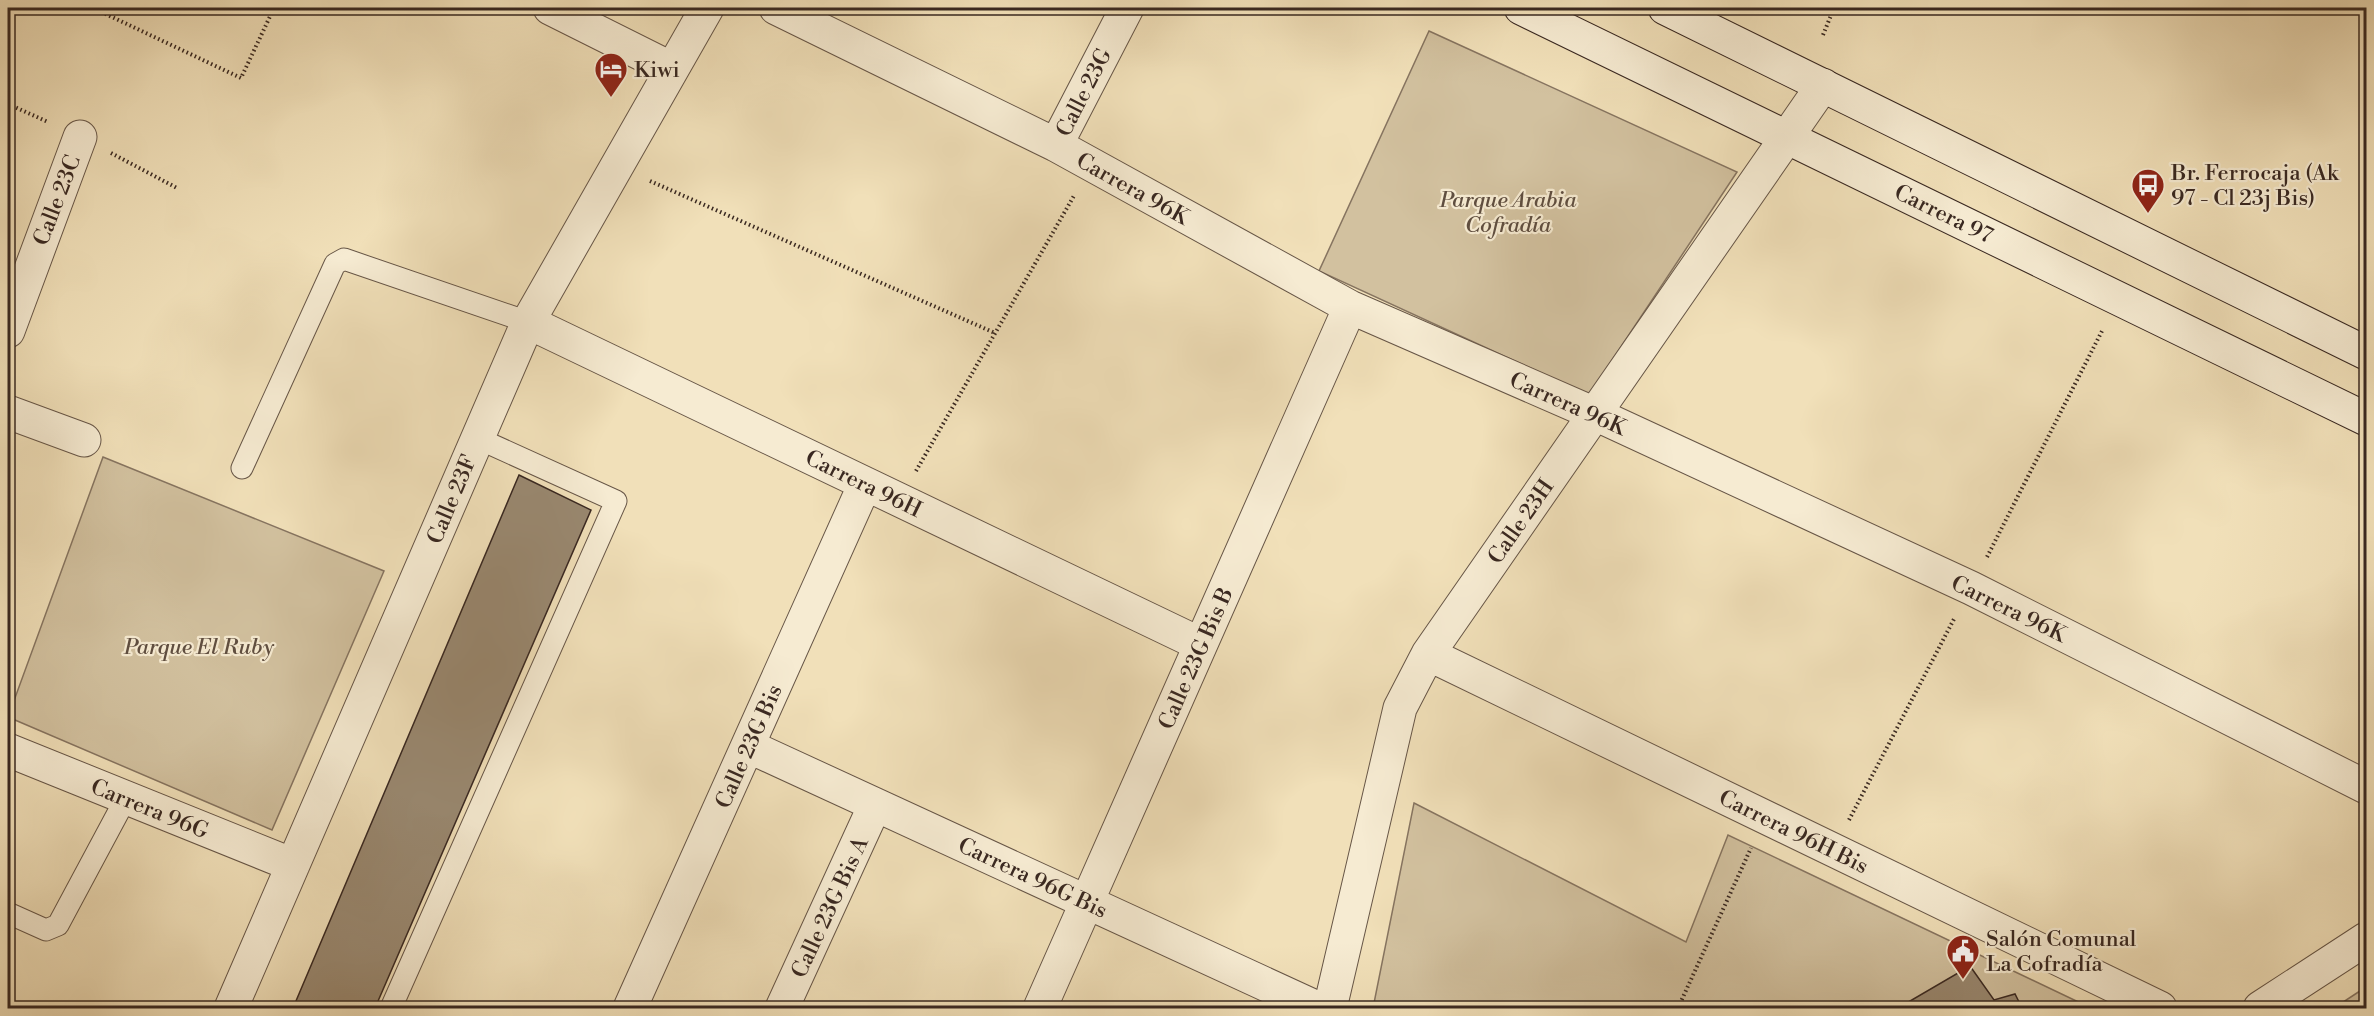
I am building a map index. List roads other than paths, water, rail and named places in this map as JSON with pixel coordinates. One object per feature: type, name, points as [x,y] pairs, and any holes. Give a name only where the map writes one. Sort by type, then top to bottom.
[{"type":"street","points":[[550,8],[672,69]]},
{"type":"street","name":"Calle 23F","points":[[231,1008],[528,322],[707,8]]},
{"type":"street","name":"Carrera 96K","points":[[776,8],[1056,145],[1350,307],[1595,414],[1971,588],[2367,787]]},
{"type":"street","name":"Calle 23G","points":[[1056,145],[1127,8]]},
{"type":"street","name":"Carrera 97","points":[[1521,8],[2367,419]]},
{"type":"street","points":[[1665,8],[2367,353]]},
{"type":"street","name":"Calle 23H","points":[[1330,1008],[1400,708],[1428,654],[1823,85]]},
{"type":"street","name":"Calle 23C","points":[[8,331],[80,137]]},
{"type":"street","name":"Calle 23G Bis B","points":[[1040,1008],[1350,307]]},
{"type":"street","name":"Carrera 96H","points":[[528,322],[1200,644]]},
{"type":"street","points":[[8,412],[84,440]]},
{"type":"street","name":"Calle 23G Bis","points":[[630,1008],[865,483]]},
{"type":"street","name":"Carrera 96H Bis","points":[[1428,654],[2160,1008]]},
{"type":"street","name":"Carrera 96G Bis","points":[[748,746],[1317,1008]]},
{"type":"street","name":"Carrera 96G","points":[[8,750],[293,865]]},
{"type":"street","name":"Calle 23G Bis A","points":[[782,1008],[875,805]]},
{"type":"street","points":[[2260,1008],[2367,939]]},
{"type":"lane","points":[[242,468],[335,264],[344,259],[528,322]]},
{"type":"lane","points":[[391,1008],[616,501],[477,438]]},
{"type":"lane","points":[[8,913],[46,930],[58,925],[126,798]]},
{"type":"place","name":"Kiwi","points":[[611,98]]},
{"type":"place","name":"Br. Ferrocaja (Ak 97 - Cl 23j Bis)","points":[[2148,214]]},
{"type":"place","name":"Salón Comunal La Cofradía","points":[[1963,980]]},
{"type":"park label","name":"Parque Arabia Cofradía","points":[[1508,212]]},
{"type":"park label","name":"Parque El Ruby","points":[[199,646]]}]
